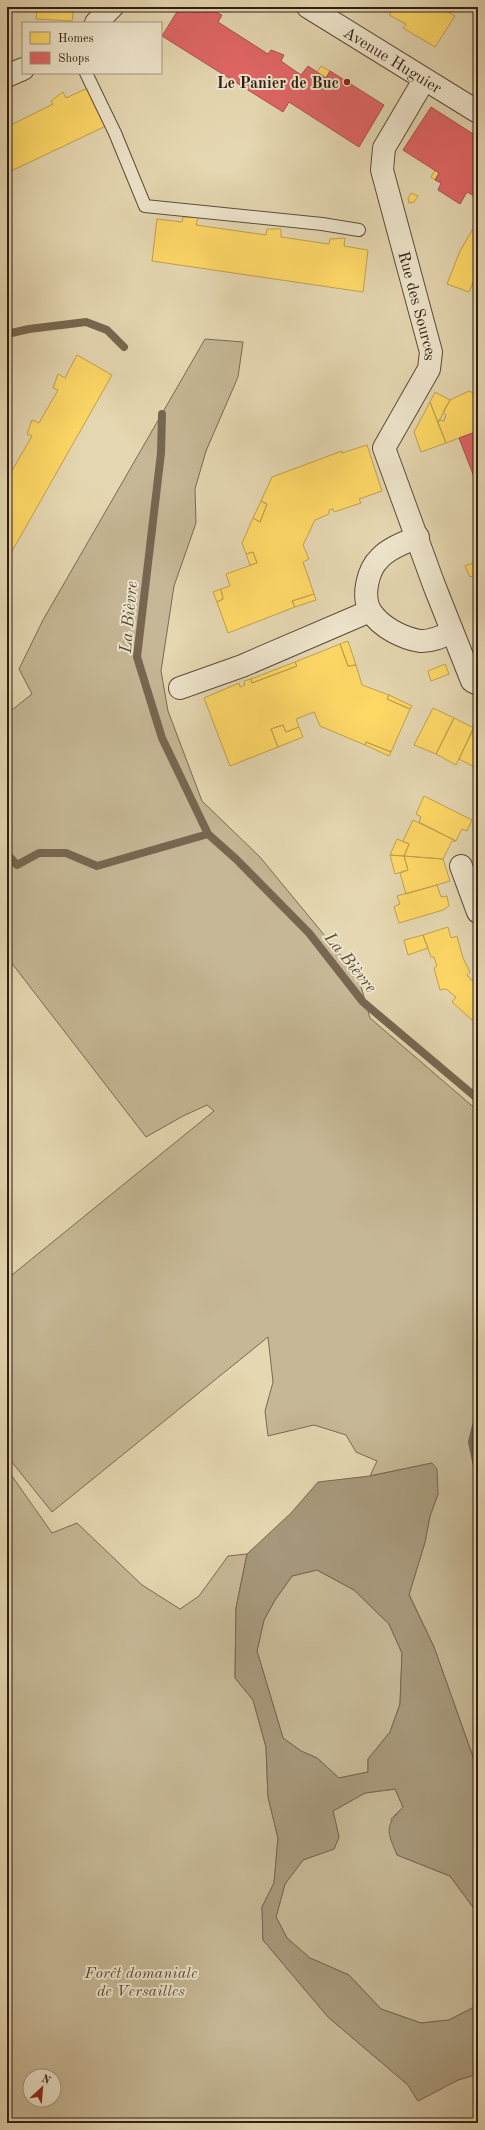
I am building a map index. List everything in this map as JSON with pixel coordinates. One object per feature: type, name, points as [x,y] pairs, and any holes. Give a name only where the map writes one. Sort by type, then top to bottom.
[{"type":"street","points":[[97,22],[112,7]]},
{"type":"street","name":"Avenue Huguier","points":[[308,7],[478,112]]},
{"type":"street","points":[[7,76],[22,69]]},
{"type":"street","name":"Rue des Sources","points":[[424,80],[384,148],[382,170],[431,352],[429,369],[384,448],[452,632],[472,681],[478,684]]},
{"type":"street","points":[[418,537],[380,557],[370,570],[366,589],[370,611],[383,625],[403,636],[421,641],[438,638],[452,632]]},
{"type":"street","points":[[180,688],[242,666],[370,611]]},
{"type":"street","points":[[460,866],[478,912]]},
{"type":"lane","points":[[86,74],[115,133],[145,206],[322,224],[359,230]]},
{"type":"green space","points":[[205,339],[243,342],[238,377],[206,451],[195,489],[196,523],[174,586],[161,671],[168,711],[202,801],[260,857],[358,976],[370,1018],[478,1111],[478,1771],[434,1647],[409,1594],[425,1542],[430,1516],[438,1494],[432,1463],[370,1476],[377,1461],[356,1452],[346,1435],[314,1425],[268,1436],[265,1411],[273,1382],[268,1337],[52,1512],[7,1456],[7,1279],[214,1111],[207,1105],[183,1116],[146,1137],[7,957],[7,714],[32,694],[19,669],[43,620]]},
{"type":"green space","name":"Forêt domaniale de Versailles","points":[[7,1469],[52,1533],[77,1523],[142,1585],[180,1609],[199,1596],[228,1556],[247,1554],[236,1608],[235,1678],[253,1700],[266,1747],[268,1797],[278,1838],[274,1883],[262,1907],[263,1940],[328,2017],[408,2085],[418,2101],[458,2080],[478,2074],[478,2123],[7,2123]]},
{"type":"green space","points":[[317,1570],[354,1590],[389,1624],[402,1653],[400,1704],[390,1732],[368,1759],[368,1772],[339,1778],[317,1758],[301,1751],[283,1738],[257,1651],[264,1620],[275,1600],[292,1576]]},
{"type":"green space","points":[[395,1789],[403,1807],[391,1819],[397,1855],[450,1876],[478,1914],[478,2005],[449,2020],[421,2023],[381,2009],[349,1975],[310,1958],[287,1938],[276,1917],[285,1884],[303,1860],[334,1849],[339,1837],[333,1811],[365,1793]]},
{"type":"shaded area","points":[[432,1463],[437,1469],[438,1494],[430,1516],[425,1542],[409,1595],[434,1647],[478,1771],[478,1914],[450,1876],[397,1855],[389,1835],[389,1830],[393,1820],[403,1807],[395,1789],[365,1793],[333,1811],[339,1837],[334,1849],[303,1860],[285,1884],[276,1917],[287,1938],[310,1958],[349,1975],[381,2009],[421,2023],[449,2020],[478,2005],[478,2074],[458,2080],[418,2101],[408,2085],[328,2017],[263,1940],[262,1907],[274,1883],[278,1838],[268,1797],[266,1747],[253,1700],[235,1678],[236,1608],[247,1554],[291,1513],[318,1482],[370,1476]],"holes":[[[317,1570],[354,1590],[389,1624],[402,1653],[400,1704],[390,1732],[368,1759],[368,1772],[339,1778],[317,1758],[301,1751],[283,1738],[257,1651],[264,1620],[275,1600],[292,1576]]]},
{"type":"building: Homes","points":[[37,7],[74,7],[72,21],[36,19]]},
{"type":"building: Homes","points":[[394,7],[416,7],[420,10],[422,7],[440,7],[455,16],[435,47],[403,28],[406,24],[389,15]]},
{"type":"building: Homes","points":[[321,66],[330,71],[326,78],[317,72]]},
{"type":"building: Homes","points":[[90,87],[108,125],[7,173],[7,122],[9,126],[53,104],[51,101],[63,92],[66,98]]},
{"type":"building: Homes","points":[[435,170],[439,173],[435,180],[431,177]]},
{"type":"building: Homes","points":[[411,193],[418,196],[414,202],[409,203],[408,198]]},
{"type":"building: Homes","points":[[183,217],[198,217],[196,225],[266,235],[267,229],[281,229],[281,237],[329,244],[330,239],[345,238],[344,246],[368,250],[363,292],[152,261],[157,219],[182,222]]},
{"type":"building: Homes","points":[[478,220],[478,271],[469,292],[447,284],[460,251]]},
{"type":"building: Homes","points":[[77,355],[112,375],[7,560],[7,479],[32,436],[27,434],[32,420],[39,423],[58,390],[53,388],[58,374],[65,378]]},
{"type":"building: Homes","points":[[469,391],[478,395],[478,431],[446,443],[438,423],[439,420],[444,421],[446,415],[443,412],[450,400]]},
{"type":"building: Homes","points":[[435,392],[450,400],[438,423],[430,402]]},
{"type":"building: Homes","points":[[430,402],[446,443],[421,452],[414,432]]},
{"type":"building: Homes","points":[[367,445],[382,491],[359,499],[361,503],[334,512],[333,509],[329,510],[329,514],[315,520],[303,545],[309,559],[303,562],[314,594],[292,601],[295,607],[228,633],[217,602],[223,599],[221,589],[230,586],[226,574],[257,563],[253,552],[246,554],[242,543],[253,518],[260,522],[267,504],[261,501],[272,477],[342,451],[342,453]]},
{"type":"building: Homes","points":[[261,501],[267,504],[260,522],[253,518]]},
{"type":"building: Homes","points":[[253,552],[257,563],[250,565],[246,554]]},
{"type":"building: Homes","points":[[478,561],[478,574],[470,577],[465,566]]},
{"type":"building: Homes","points":[[221,589],[223,599],[217,602],[213,592]]},
{"type":"building: Homes","points":[[314,594],[316,600],[295,607],[292,601]]},
{"type":"building: Homes","points":[[348,641],[356,665],[348,666],[340,644]]},
{"type":"building: Homes","points":[[340,644],[348,666],[356,665],[362,685],[389,695],[387,699],[410,709],[391,752],[366,742],[365,745],[320,726],[314,712],[296,719],[299,727],[286,732],[283,725],[271,729],[278,747],[230,766],[204,698],[239,683],[240,687],[245,685],[244,681],[251,679],[252,683],[297,666],[295,662]]},
{"type":"building: Homes","points":[[295,662],[297,666],[252,683],[251,679]]},
{"type":"building: Homes","points":[[445,664],[449,674],[431,681],[428,671]]},
{"type":"building: Homes","points":[[389,695],[412,706],[410,709],[387,699]]},
{"type":"building: Homes","points":[[433,708],[454,718],[436,754],[414,745]]},
{"type":"building: Homes","points":[[454,718],[474,728],[456,765],[436,754]]},
{"type":"building: Homes","points":[[475,724],[478,726],[478,769],[459,759]]},
{"type":"building: Homes","points":[[283,725],[286,732],[299,727],[303,737],[278,747],[271,729]]},
{"type":"building: Homes","points":[[366,742],[391,752],[389,756],[365,745]]},
{"type":"building: Homes","points":[[424,796],[472,820],[467,831],[462,829],[456,841],[419,822],[421,817],[416,814]]},
{"type":"building: Homes","points":[[413,820],[456,841],[452,841],[443,859],[404,856],[409,844],[403,841]]},
{"type":"building: Homes","points":[[397,839],[409,844],[404,856],[390,855]]},
{"type":"building: Homes","points":[[390,855],[404,856],[408,870],[395,874]]},
{"type":"building: Homes","points":[[404,856],[443,859],[450,881],[406,894],[400,873],[408,870]]},
{"type":"building: Homes","points":[[437,885],[441,897],[447,896],[449,906],[443,910],[399,923],[394,907],[400,904],[397,896]]},
{"type":"building: Homes","points":[[448,927],[451,938],[457,936],[463,958],[470,972],[467,975],[472,981],[478,974],[478,1014],[472,1020],[452,1002],[456,997],[446,989],[440,990],[434,968],[437,966],[434,957],[431,957],[423,935]]},
{"type":"building: Homes","points":[[423,935],[428,948],[408,955],[404,940]]},
{"type":"building: Shops","points":[[180,7],[195,7],[206,13],[208,9],[222,15],[218,22],[268,54],[271,50],[284,55],[281,61],[301,75],[308,66],[326,78],[330,71],[384,105],[359,147],[289,102],[283,112],[162,36]]},
{"type":"building: Shops","points":[[431,107],[478,137],[478,198],[467,192],[460,204],[438,190],[441,183],[435,180],[439,173],[403,150]]},
{"type":"building: Shops","points":[[478,431],[478,487],[459,438]]},
{"type":"waterway","name":"La Bièvre","points":[[7,334],[29,329],[86,322],[107,330],[124,347]]},
{"type":"waterway","name":"La Bièvre","points":[[162,414],[161,453],[137,657],[162,738],[208,834]]},
{"type":"waterway","name":"La Bièvre","points":[[7,854],[17,865],[39,853],[66,853],[97,866],[208,834],[236,859],[309,933],[363,1002],[478,1099]]},
{"type":"waterway","name":"La Bièvre","points":[[478,1418],[472,1442],[478,1471]]},
{"type":"place","name":"Le Panier de Buc","points":[[347,82]]}]
